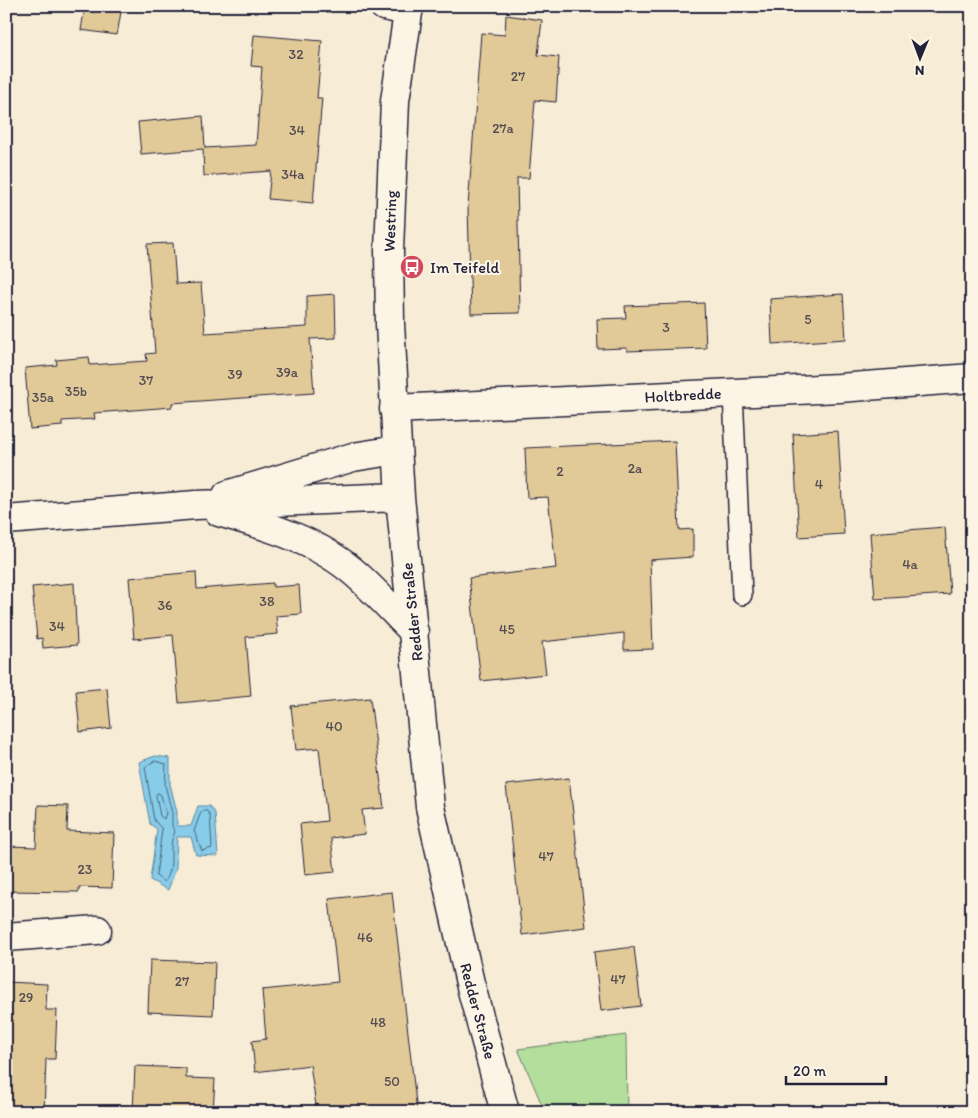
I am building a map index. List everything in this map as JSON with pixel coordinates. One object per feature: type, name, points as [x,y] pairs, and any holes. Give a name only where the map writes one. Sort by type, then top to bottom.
[{"type":"street","name":"Westring","points":[[400,8],[389,250],[394,409],[400,498]]},
{"type":"street","name":"Holtbredde","points":[[394,409],[734,393],[972,378]]},
{"type":"street","points":[[196,505],[268,481],[353,457],[396,450]]},
{"type":"street","points":[[6,520],[196,505],[400,498]]},
{"type":"street","name":"Redder Straße","points":[[400,498],[430,807],[470,983],[505,1112]]},
{"type":"street","points":[[196,505],[256,522],[308,543],[356,575],[414,632]]},
{"type":"street","points":[[6,937],[96,930]]},
{"type":"lane","points":[[734,393],[742,595]]},
{"type":"green space","points":[[626,1035],[627,1112],[545,1112],[518,1049]]},
{"type":"water","points":[[155,756],[170,758],[170,784],[177,812],[177,826],[191,826],[198,806],[209,806],[215,813],[218,856],[196,855],[191,837],[177,837],[176,869],[168,890],[150,880],[157,829],[150,824],[139,762]]},
{"type":"building","points":[[85,6],[122,6],[117,35],[81,30]]},
{"type":"building","points":[[506,15],[542,20],[538,55],[559,57],[556,102],[535,100],[529,178],[517,178],[520,313],[471,314],[468,207],[481,33],[505,35]]},
{"type":"building","points":[[254,35],[322,41],[317,98],[322,98],[313,203],[268,199],[271,171],[204,176],[203,149],[141,154],[138,122],[203,116],[205,148],[256,145],[262,67],[251,66]]},
{"type":"building","points":[[173,243],[176,284],[201,283],[205,333],[307,327],[307,296],[335,294],[336,338],[310,339],[314,393],[172,403],[172,407],[94,413],[95,419],[62,421],[62,426],[30,429],[25,368],[57,365],[56,360],[89,357],[90,365],[147,361],[146,354],[155,353],[147,244]]},
{"type":"building","points":[[843,294],[846,339],[772,344],[770,299]]},
{"type":"building","points":[[704,303],[706,348],[627,351],[627,348],[598,349],[597,319],[626,318],[625,306]]},
{"type":"building","points":[[838,431],[844,534],[799,537],[793,434]]},
{"type":"building","points":[[675,441],[679,530],[693,529],[693,557],[650,560],[653,649],[624,650],[624,633],[542,642],[546,674],[481,681],[469,578],[556,568],[548,497],[527,498],[525,448]]},
{"type":"building","points":[[945,527],[950,594],[875,599],[870,533]]},
{"type":"building","points":[[196,572],[197,589],[273,583],[273,587],[299,585],[301,614],[276,616],[278,634],[246,637],[251,696],[179,703],[173,635],[134,639],[129,578]]},
{"type":"building","points":[[74,583],[77,645],[43,648],[42,638],[37,639],[32,587]]},
{"type":"building","points":[[107,688],[111,728],[80,732],[76,691]]},
{"type":"building","points":[[370,698],[384,808],[362,810],[365,834],[331,838],[335,872],[305,875],[300,824],[327,821],[319,748],[296,750],[291,706]]},
{"type":"building","points":[[569,778],[586,927],[522,935],[506,785]]},
{"type":"building","points":[[38,805],[68,806],[67,831],[114,833],[112,888],[79,887],[79,892],[6,891],[6,846],[36,847]]},
{"type":"building","points":[[392,892],[417,1112],[317,1112],[310,1065],[255,1072],[252,1041],[266,1039],[262,990],[338,982],[329,899]]},
{"type":"building","points":[[634,947],[641,1006],[601,1011],[594,952]]},
{"type":"building","points":[[150,960],[215,962],[213,1015],[148,1012]]},
{"type":"building","points":[[6,982],[47,984],[46,1010],[57,1010],[55,1059],[46,1059],[44,1112],[6,1112]]},
{"type":"building","points":[[135,1066],[186,1068],[186,1078],[215,1079],[213,1112],[133,1112]]},
{"type":"place","name":"Im Teifeld","points":[[412,267]]}]
